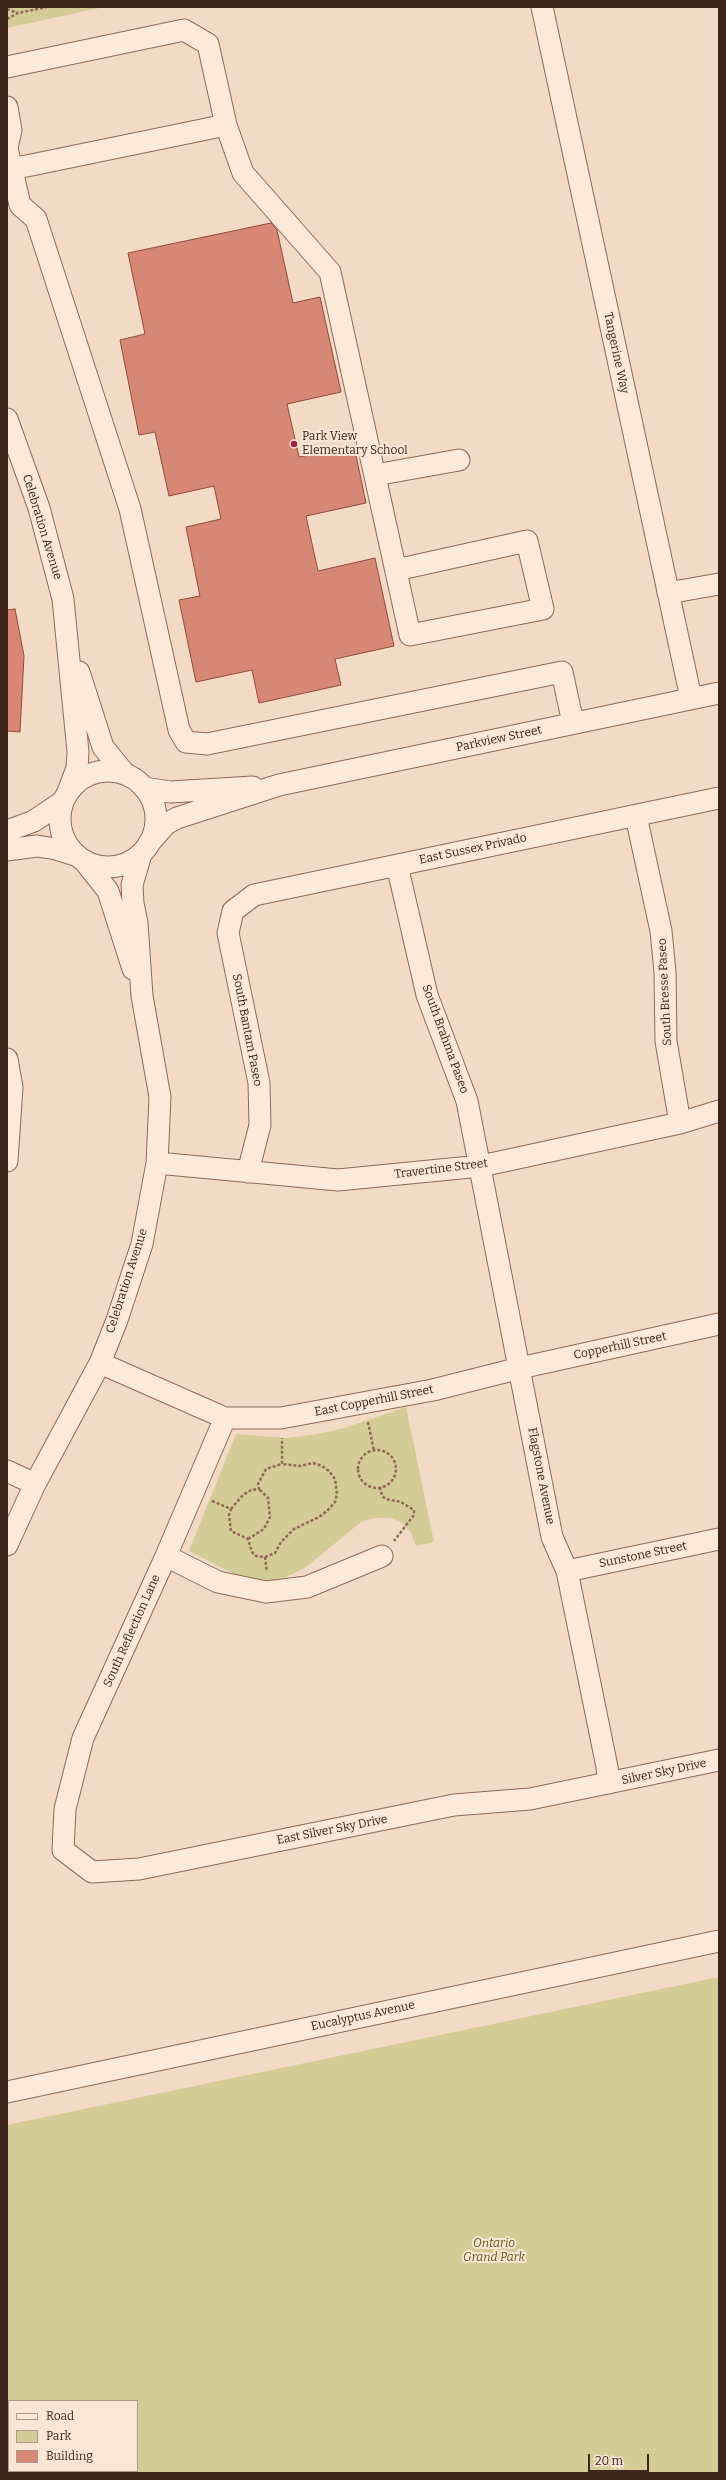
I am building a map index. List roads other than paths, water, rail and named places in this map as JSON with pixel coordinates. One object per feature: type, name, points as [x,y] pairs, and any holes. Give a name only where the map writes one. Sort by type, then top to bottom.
[{"type":"street","name":"Tangerine Way","points":[[542,7],[691,698]]},
{"type":"street","points":[[7,67],[184,30],[208,44],[226,125],[243,172],[330,272],[410,635],[543,609],[527,541],[396,570]]},
{"type":"street","points":[[7,107],[11,130],[7,148],[9,170],[20,205],[36,219],[130,509],[179,730],[186,742],[207,744],[562,672],[573,723]]},
{"type":"street","points":[[9,170],[226,125]]},
{"type":"street","name":"Celebration Avenue","points":[[7,418],[39,508],[63,599],[78,752],[77,768],[65,797]]},
{"type":"street","points":[[375,475],[459,460]]},
{"type":"street","points":[[668,593],[719,584]]},
{"type":"street","name":"Celebration Avenue","points":[[67,637],[103,747],[125,774]]},
{"type":"street","name":"Parkview Street","points":[[145,849],[166,824],[177,818],[279,785],[719,693]]},
{"type":"street","points":[[7,830],[34,821],[65,797],[76,782],[99,772],[125,774],[136,780],[151,798],[156,815],[154,832],[145,849],[129,863],[114,867],[99,867],[56,849],[37,846],[7,850]]},
{"type":"street","name":"Parkview Street","points":[[144,788],[176,792],[279,785]]},
{"type":"street","points":[[65,797],[59,816],[60,830],[66,844],[80,859]]},
{"type":"street","name":"East Sussex Privado","points":[[233,911],[254,895],[719,798]]},
{"type":"street","name":"South Bresse Paseo","points":[[636,816],[661,931],[665,972],[666,1041],[680,1123]]},
{"type":"street","name":"Celebration Avenue","points":[[7,1545],[35,1484],[100,1363],[117,1320],[142,1244],[157,1163],[160,1097],[142,996],[132,885],[145,849]]},
{"type":"street","name":"Celebration Avenue","points":[[80,859],[108,891],[142,996]]},
{"type":"street","name":"South Brahma Paseo","points":[[397,865],[427,996],[467,1101],[481,1166]]},
{"type":"street","name":"South Bantam Paseo","points":[[233,911],[228,933],[260,1083],[260,1125],[248,1172]]},
{"type":"street","points":[[7,1060],[12,1087],[7,1161]]},
{"type":"street","name":"Travertine Street","points":[[157,1163],[338,1180],[481,1166],[680,1123],[719,1111]]},
{"type":"street","name":"Flagstone Avenue","points":[[481,1166],[552,1537],[567,1571],[609,1783]]},
{"type":"street","name":"Copperhill Street","points":[[520,1368],[719,1324]]},
{"type":"street","points":[[100,1363],[225,1418]]},
{"type":"street","name":"East Copperhill Street","points":[[225,1418],[281,1418],[433,1390],[520,1368]]},
{"type":"street","name":"South Reflection Lane","points":[[63,1850],[65,1809],[84,1738],[166,1556],[225,1418]]},
{"type":"street","points":[[7,1471],[35,1484]]},
{"type":"street","name":"Sunstone Street","points":[[567,1571],[719,1539]]},
{"type":"street","points":[[166,1556],[218,1582],[270,1592],[307,1587],[382,1556]]},
{"type":"street","name":"Silver Sky Drive","points":[[609,1783],[719,1760]]},
{"type":"street","name":"East Silver Sky Drive","points":[[63,1850],[92,1872],[139,1869],[454,1805],[530,1799],[609,1783]]},
{"type":"street","name":"Eucalyptus Avenue","points":[[7,2092],[719,1941]]},
{"type":"place","name":"Park View Elementary School","points":[[294,444]]},
{"type":"park label","name":"Ontario Grand Park","points":[[494,2251]]}]
